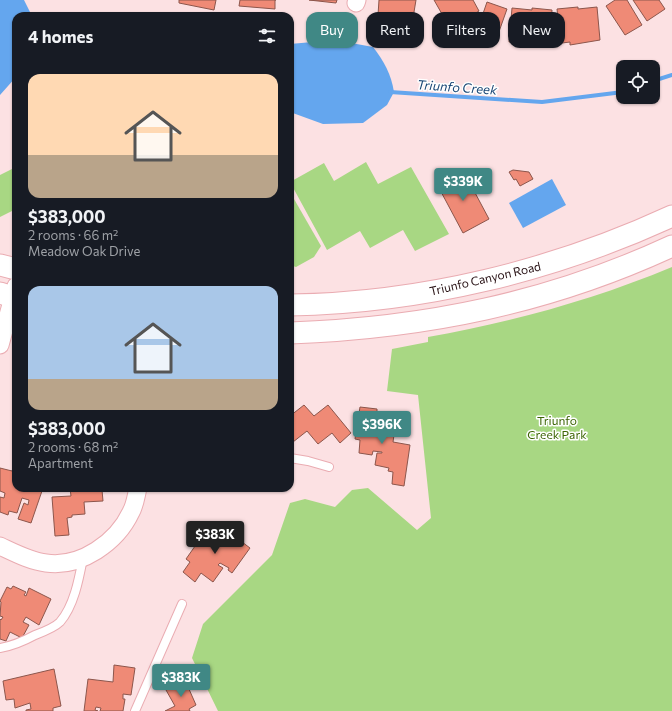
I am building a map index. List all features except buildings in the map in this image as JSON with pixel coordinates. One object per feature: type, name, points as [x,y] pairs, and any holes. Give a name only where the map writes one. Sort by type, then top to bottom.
[{"type":"street","name":"Triunfo Canyon Road","points":[[294,305],[326,304],[379,299],[440,290],[514,274],[568,257],[638,232],[672,216]]},
{"type":"street","points":[[294,333],[381,327],[444,318],[515,303],[571,286],[645,259],[672,246]]},
{"type":"street","points":[[0,265],[12,268]]},
{"type":"street","points":[[0,345],[11,293]]},
{"type":"street","points":[[0,546],[27,559],[48,563],[68,562],[83,558],[113,539],[131,512],[137,492]]},
{"type":"lane","points":[[294,459],[329,467]]},
{"type":"lane","points":[[0,648],[11,646],[59,623],[68,609],[77,584],[83,558]]},
{"type":"lane","points":[[135,711],[182,604]]},
{"type":"green space","points":[[366,162],[378,184],[411,167],[449,234],[415,251],[403,230],[370,248],[360,231],[327,250],[294,189],[294,180],[324,163],[334,181]]},
{"type":"green space","points":[[12,169],[12,211],[0,217],[0,175]]},
{"type":"green space","points":[[294,199],[321,246],[314,257],[296,267],[294,266]]},
{"type":"green space","name":"Triunfo Creek Park","points":[[672,267],[672,711],[218,711],[192,658],[203,624],[272,555],[290,503],[305,499],[335,507],[352,490],[368,488],[417,530],[431,518],[418,395],[387,391],[392,349],[428,342],[428,337],[552,309],[612,290]]},
{"type":"water","points":[[0,0],[24,0],[30,12],[12,12],[12,82],[0,95]]},
{"type":"water","points":[[306,43],[306,48],[358,48],[358,44],[366,46],[366,48],[374,48],[384,63],[391,79],[394,92],[387,105],[363,123],[323,124],[294,113],[294,44]]},
{"type":"water","points":[[552,179],[566,205],[523,228],[509,203]]},
{"type":"waterway","name":"Triunfo Creek","points":[[660,79],[672,75]]},
{"type":"waterway","name":"Triunfo Creek","points":[[390,92],[542,102],[616,93]]}]
